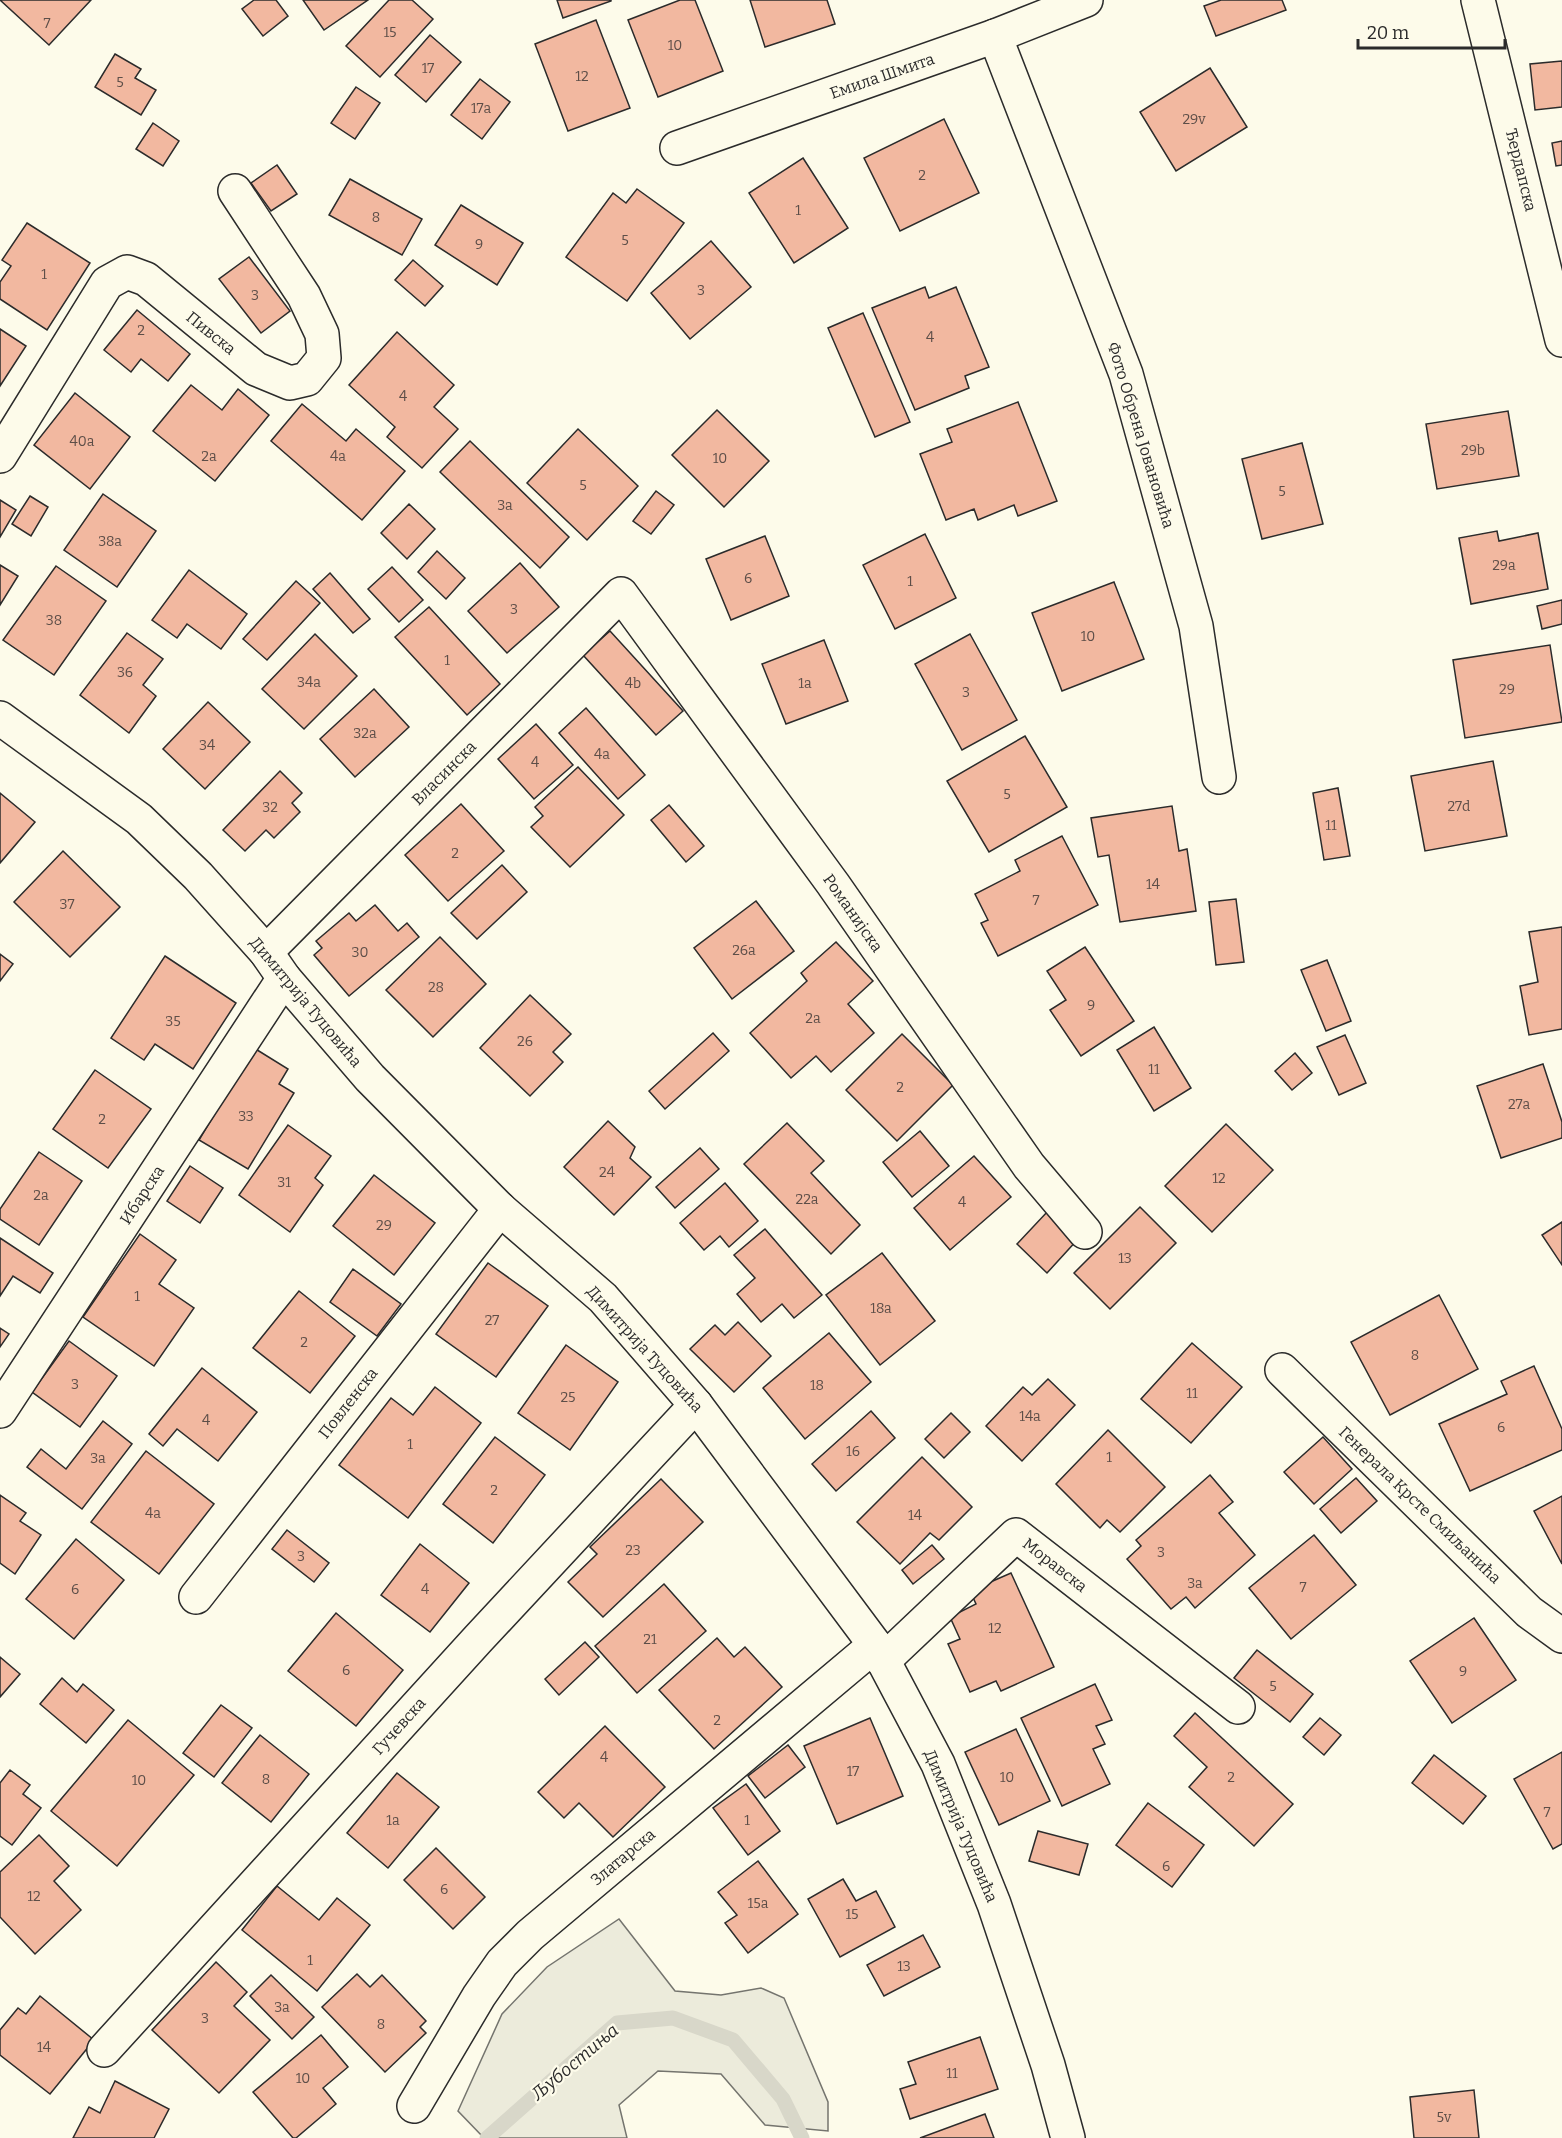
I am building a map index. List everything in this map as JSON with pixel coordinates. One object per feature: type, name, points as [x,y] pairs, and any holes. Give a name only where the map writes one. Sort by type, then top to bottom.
[{"type":"street","name":"Емила Шмита","points":[[678,148],[995,36],[1086,0]]},
{"type":"street","name":"Ђердапска","points":[[1478,0],[1562,340]]},
{"type":"street","name":"Фото Обрена Јовановића","points":[[995,36],[1126,374],[1196,626],[1219,777]]},
{"type":"street","name":"Пивска","points":[[0,456],[107,283],[127,272],[146,279],[256,369],[290,383],[307,379],[324,358],[322,334],[304,296],[235,191]]},
{"type":"street","name":"Власинска","points":[[275,965],[621,594]]},
{"type":"street","name":"Романијска","points":[[621,594],[833,884],[1029,1166],[1085,1232]]},
{"type":"street","name":"Димитрија Туцовића","points":[[0,718],[139,819],[198,876],[370,1078],[500,1209],[603,1298],[696,1405],[879,1653],[938,1764],[994,1904],[1048,2065],[1068,2138]]},
{"type":"street","name":"Ибарска","points":[[0,1411],[275,965]]},
{"type":"street","name":"Повленска","points":[[196,1597],[500,1209]]},
{"type":"street","name":"Генерала Крсте Смиљанића","points":[[1282,1370],[1529,1612],[1562,1636]]},
{"type":"street","name":"Гучевска","points":[[104,2050],[470,1648],[696,1405]]},
{"type":"street","name":"Моравска","points":[[879,1653],[1016,1534],[1238,1707]]},
{"type":"street","name":"Златарска","points":[[414,2106],[479,1996],[502,1963],[530,1935],[879,1653]]},
{"type":"shaded area","points":[[619,1919],[675,1991],[721,1995],[761,1988],[784,1998],[828,2102],[828,2131],[765,2125],[721,2074],[658,2071],[619,2105],[627,2138],[484,2138],[458,2111],[502,2014],[547,1967]]},
{"type":"building","points":[[0,0],[91,0],[49,45]]},
{"type":"building","points":[[254,0],[276,0],[288,16],[263,36],[242,9]]},
{"type":"building","points":[[303,0],[368,0],[324,30]]},
{"type":"building","points":[[389,0],[412,0],[433,19],[380,77],[346,46]]},
{"type":"building","points":[[557,0],[611,0],[611,1],[563,18]]},
{"type":"building","points":[[680,0],[695,0],[723,71],[658,97],[628,20]]},
{"type":"building","points":[[750,0],[827,0],[835,24],[765,47]]},
{"type":"building","points":[[1221,0],[1282,0],[1286,10],[1216,36],[1204,6]]},
{"type":"building","points":[[596,20],[630,108],[568,131],[535,44]]},
{"type":"building","points":[[430,35],[461,62],[426,102],[395,75]]},
{"type":"building","points":[[115,54],[141,69],[135,78],[156,90],[141,115],[95,87]]},
{"type":"building","points":[[1562,61],[1562,107],[1535,110],[1530,64]]},
{"type":"building","points":[[1210,68],[1247,127],[1176,171],[1140,112]]},
{"type":"building","points":[[480,79],[510,102],[482,139],[451,115]]},
{"type":"building","points":[[356,87],[380,103],[355,139],[331,123]]},
{"type":"building","points":[[944,119],[979,193],[900,231],[864,158]]},
{"type":"building","points":[[153,123],[179,141],[163,166],[136,149]]},
{"type":"building","points":[[1562,141],[1562,165],[1556,166],[1552,143]]},
{"type":"building","points":[[803,158],[848,228],[794,263],[749,193]]},
{"type":"building","points":[[277,165],[297,194],[271,211],[251,183]]},
{"type":"building","points":[[350,179],[422,219],[402,255],[329,215]]},
{"type":"building","points":[[637,189],[684,223],[627,301],[566,257],[613,193],[626,203]]},
{"type":"building","points":[[461,205],[523,243],[497,285],[435,245]]},
{"type":"building","points":[[27,223],[90,263],[47,330],[0,299],[0,282],[11,266],[2,260]]},
{"type":"building","points":[[711,241],[751,287],[690,339],[651,293]]},
{"type":"building","points":[[249,257],[290,311],[261,333],[219,279]]},
{"type":"building","points":[[413,260],[443,286],[425,306],[395,280]]},
{"type":"building","points":[[925,287],[929,298],[956,287],[989,367],[965,376],[969,388],[915,410],[872,308]]},
{"type":"building","points":[[137,310],[190,354],[168,381],[141,359],[131,372],[104,350]]},
{"type":"building","points":[[863,313],[910,422],[875,437],[828,328]]},
{"type":"building","points":[[0,329],[26,346],[0,386]]},
{"type":"building","points":[[397,332],[454,385],[434,407],[458,429],[422,468],[387,437],[395,427],[349,385]]},
{"type":"building","points":[[191,385],[222,410],[238,389],[269,415],[215,481],[153,431]]},
{"type":"building","points":[[75,393],[130,437],[90,489],[34,445]]},
{"type":"building","points":[[1018,402],[1057,501],[1018,516],[1014,505],[978,520],[974,509],[946,520],[920,454],[952,442],[947,429]]},
{"type":"building","points":[[302,404],[346,441],[356,429],[405,471],[362,520],[271,441]]},
{"type":"building","points":[[717,410],[769,461],[724,507],[672,455]]},
{"type":"building","points":[[1508,411],[1519,476],[1437,489],[1426,424]]},
{"type":"building","points":[[578,429],[638,486],[587,540],[527,483]]},
{"type":"building","points":[[470,441],[569,537],[540,568],[440,472]]},
{"type":"building","points":[[1302,443],[1323,524],[1262,539],[1242,459]]},
{"type":"building","points":[[656,491],[674,505],[651,534],[633,521]]},
{"type":"building","points":[[103,494],[156,531],[117,587],[64,550]]},
{"type":"building","points":[[30,496],[48,507],[31,536],[12,524]]},
{"type":"building","points":[[0,500],[16,510],[0,537]]},
{"type":"building","points":[[409,504],[435,529],[407,559],[381,533]]},
{"type":"building","points":[[1497,531],[1499,541],[1538,533],[1548,589],[1471,604],[1459,538]]},
{"type":"building","points":[[925,534],[956,598],[895,629],[863,565]]},
{"type":"building","points":[[765,536],[789,596],[731,620],[706,559]]},
{"type":"building","points":[[437,551],[465,578],[446,599],[418,572]]},
{"type":"building","points":[[520,563],[559,607],[507,653],[468,611]]},
{"type":"building","points":[[0,565],[18,576],[0,605]]},
{"type":"building","points":[[56,566],[106,601],[54,675],[3,640]]},
{"type":"building","points":[[392,567],[423,600],[399,622],[368,589]]},
{"type":"building","points":[[189,570],[247,614],[221,649],[187,624],[177,638],[152,620]]},
{"type":"building","points":[[330,573],[370,619],[353,633],[313,589]]},
{"type":"building","points":[[296,581],[320,603],[267,660],[243,639]]},
{"type":"building","points":[[1114,582],[1144,659],[1062,691],[1032,613]]},
{"type":"building","points":[[1562,600],[1562,624],[1542,629],[1537,606]]},
{"type":"building","points":[[429,607],[500,684],[467,715],[395,637]]},
{"type":"building","points":[[610,631],[683,711],[656,735],[583,655]]},
{"type":"building","points":[[127,633],[163,659],[143,685],[156,696],[129,733],[80,695]]},
{"type":"building","points":[[315,634],[357,676],[304,729],[262,689]]},
{"type":"building","points":[[970,634],[1017,720],[962,750],[915,664]]},
{"type":"building","points":[[824,640],[848,701],[786,724],[762,664]]},
{"type":"building","points":[[1550,645],[1562,722],[1465,738],[1453,660]]},
{"type":"building","points":[[374,689],[409,727],[355,777],[320,739]]},
{"type":"building","points":[[208,702],[250,742],[205,789],[163,749]]},
{"type":"building","points":[[586,708],[645,775],[618,799],[559,733]]},
{"type":"building","points":[[536,724],[573,765],[534,799],[498,759]]},
{"type":"building","points":[[1025,736],[1067,807],[989,852],[947,781]]},
{"type":"building","points":[[1493,761],[1507,836],[1425,851],[1411,776]]},
{"type":"building","points":[[578,767],[624,815],[570,867],[531,827],[543,816],[535,807]]},
{"type":"building","points":[[280,771],[302,793],[292,803],[300,812],[274,838],[266,830],[245,851],[223,830]]},
{"type":"building","points":[[1338,788],[1350,856],[1324,860],[1313,793]]},
{"type":"building","points":[[0,793],[35,822],[0,863]]},
{"type":"building","points":[[461,804],[504,851],[448,901],[405,855]]},
{"type":"building","points":[[669,805],[704,846],[686,862],[651,820]]},
{"type":"building","points":[[1172,806],[1179,851],[1187,849],[1196,911],[1120,922],[1109,855],[1098,857],[1091,818]]},
{"type":"building","points":[[1062,836],[1098,905],[998,956],[981,923],[988,920],[975,894],[1020,871],[1015,860]]},
{"type":"building","points":[[63,851],[120,907],[70,957],[14,902]]},
{"type":"building","points":[[502,865],[527,892],[477,939],[451,913]]},
{"type":"building","points":[[1236,899],[1244,962],[1216,965],[1209,902]]},
{"type":"building","points":[[756,901],[794,951],[732,999],[694,948]]},
{"type":"building","points":[[375,905],[398,931],[407,923],[419,937],[349,996],[314,955],[322,948],[316,941],[349,913],[356,921]]},
{"type":"building","points":[[1562,927],[1562,1029],[1529,1035],[1520,986],[1538,982],[1529,932]]},
{"type":"building","points":[[440,937],[486,984],[433,1037],[386,990]]},
{"type":"building","points":[[836,942],[873,981],[848,1004],[874,1033],[831,1072],[816,1056],[791,1078],[750,1033],[807,981],[801,973]]},
{"type":"building","points":[[1085,947],[1134,1021],[1081,1056],[1050,1010],[1066,1000],[1047,971]]},
{"type":"building","points":[[0,954],[13,964],[0,981]]},
{"type":"building","points":[[165,956],[236,1003],[193,1069],[155,1044],[144,1060],[111,1038]]},
{"type":"building","points":[[1327,960],[1351,1021],[1326,1031],[1301,970]]},
{"type":"building","points":[[530,995],[571,1034],[553,1052],[563,1062],[530,1096],[480,1048]]},
{"type":"building","points":[[1154,1027],[1191,1088],[1154,1111],[1117,1050]]},
{"type":"building","points":[[713,1033],[729,1051],[665,1109],[649,1091]]},
{"type":"building","points":[[902,1034],[953,1085],[897,1141],[846,1090]]},
{"type":"building","points":[[1345,1035],[1366,1083],[1339,1095],[1317,1047]]},
{"type":"building","points":[[254,1048],[288,1069],[279,1084],[294,1093],[248,1169],[199,1140]]},
{"type":"building","points":[[1295,1053],[1312,1073],[1292,1090],[1275,1071]]},
{"type":"building","points":[[1543,1064],[1562,1122],[1562,1138],[1501,1158],[1477,1086]]},
{"type":"building","points":[[95,1070],[151,1109],[108,1168],[53,1129]]},
{"type":"building","points":[[608,1121],[635,1147],[630,1158],[651,1177],[614,1215],[564,1167]]},
{"type":"building","points":[[787,1123],[824,1161],[811,1173],[860,1225],[831,1254],[744,1164]]},
{"type":"building","points":[[1226,1124],[1273,1170],[1212,1232],[1165,1186]]},
{"type":"building","points":[[288,1125],[331,1156],[315,1178],[323,1185],[290,1232],[239,1195]]},
{"type":"building","points":[[920,1131],[949,1166],[912,1197],[883,1162]]},
{"type":"building","points":[[700,1148],[719,1169],[675,1208],[656,1187]]},
{"type":"building","points":[[39,1152],[82,1181],[39,1245],[0,1219],[0,1209]]},
{"type":"building","points":[[974,1156],[1011,1197],[950,1250],[914,1208]]},
{"type":"building","points":[[190,1166],[223,1188],[200,1223],[167,1201]]},
{"type":"building","points":[[374,1175],[435,1223],[394,1275],[333,1226]]},
{"type":"building","points":[[725,1183],[758,1221],[729,1247],[720,1236],[704,1250],[680,1223]]},
{"type":"building","points":[[1140,1207],[1176,1243],[1110,1309],[1074,1273]]},
{"type":"building","points":[[1048,1211],[1078,1239],[1047,1273],[1017,1244]]},
{"type":"building","points":[[1562,1222],[1562,1265],[1542,1235]]},
{"type":"building","points":[[765,1229],[822,1295],[794,1318],[782,1304],[761,1322],[737,1294],[755,1278],[734,1255]]},
{"type":"building","points":[[140,1234],[176,1260],[159,1284],[194,1308],[154,1366],[83,1317]]},
{"type":"building","points":[[0,1238],[53,1273],[40,1293],[13,1276],[0,1296]]},
{"type":"building","points":[[882,1253],[935,1321],[880,1365],[826,1295]]},
{"type":"building","points":[[488,1263],[548,1306],[496,1377],[436,1334]]},
{"type":"building","points":[[353,1269],[401,1304],[377,1336],[330,1302]]},
{"type":"building","points":[[299,1291],[355,1336],[310,1393],[253,1348]]},
{"type":"building","points":[[1439,1295],[1478,1369],[1390,1415],[1351,1342]]},
{"type":"building","points":[[738,1322],[771,1356],[734,1392],[690,1349],[715,1325],[725,1335]]},
{"type":"building","points":[[0,1328],[9,1334],[0,1347]]},
{"type":"building","points":[[829,1333],[871,1382],[805,1439],[763,1388]]},
{"type":"building","points":[[69,1341],[117,1376],[80,1427],[32,1392]]},
{"type":"building","points":[[1192,1343],[1242,1387],[1191,1443],[1141,1399]]},
{"type":"building","points":[[566,1345],[618,1382],[570,1450],[518,1413]]},
{"type":"building","points":[[1534,1366],[1562,1429],[1562,1450],[1470,1491],[1439,1424],[1507,1394],[1501,1381]]},
{"type":"building","points":[[202,1368],[257,1412],[218,1461],[177,1429],[163,1446],[149,1434]]},
{"type":"building","points":[[1048,1379],[1075,1405],[1022,1461],[986,1426],[1023,1387],[1032,1395]]},
{"type":"building","points":[[435,1387],[481,1423],[408,1518],[339,1465],[391,1398],[413,1415]]},
{"type":"building","points":[[871,1411],[895,1438],[836,1491],[812,1464]]},
{"type":"building","points":[[951,1413],[970,1432],[944,1458],[925,1439]]},
{"type":"building","points":[[103,1421],[132,1444],[82,1509],[27,1467],[41,1449],[66,1469]]},
{"type":"building","points":[[1108,1430],[1165,1487],[1120,1532],[1107,1520],[1100,1528],[1056,1484]]},
{"type":"building","points":[[495,1437],[545,1475],[493,1543],[443,1504]]},
{"type":"building","points":[[1323,1437],[1352,1469],[1314,1504],[1284,1472]]},
{"type":"building","points":[[146,1451],[214,1504],[159,1574],[91,1522]]},
{"type":"building","points":[[922,1457],[972,1507],[939,1540],[930,1533],[900,1564],[857,1522]]},
{"type":"building","points":[[1210,1475],[1233,1502],[1219,1513],[1255,1555],[1195,1608],[1186,1597],[1171,1609],[1127,1559],[1141,1546],[1136,1540]]},
{"type":"building","points":[[1356,1478],[1377,1501],[1341,1533],[1320,1509]]},
{"type":"building","points":[[661,1479],[703,1522],[603,1617],[568,1582],[597,1554],[590,1547]]},
{"type":"building","points":[[0,1495],[26,1513],[20,1521],[41,1535],[15,1574],[0,1563]]},
{"type":"building","points":[[1562,1496],[1562,1564],[1534,1511]]},
{"type":"building","points":[[287,1530],[329,1563],[314,1582],[272,1549]]},
{"type":"building","points":[[1314,1535],[1356,1585],[1291,1639],[1249,1588]]},
{"type":"building","points":[[76,1539],[124,1580],[74,1639],[26,1599]]},
{"type":"building","points":[[420,1544],[469,1583],[430,1632],[381,1595]]},
{"type":"building","points":[[932,1545],[944,1559],[913,1584],[902,1570]]},
{"type":"building","points":[[1011,1573],[1054,1667],[1001,1691],[996,1681],[970,1692],[948,1644],[960,1639],[950,1617],[976,1604],[970,1591]]},
{"type":"building","points":[[664,1584],[706,1631],[637,1693],[595,1646]]},
{"type":"building","points":[[336,1613],[403,1670],[356,1726],[288,1671]]},
{"type":"building","points":[[1474,1618],[1516,1680],[1452,1723],[1410,1661]]},
{"type":"building","points":[[717,1638],[734,1657],[745,1647],[782,1687],[714,1749],[659,1690]]},
{"type":"building","points":[[585,1642],[599,1657],[559,1695],[545,1679]]},
{"type":"building","points":[[1257,1650],[1313,1694],[1290,1722],[1234,1678]]},
{"type":"building","points":[[0,1657],[20,1674],[0,1697]]},
{"type":"building","points":[[62,1678],[77,1692],[83,1684],[114,1710],[86,1743],[40,1704]]},
{"type":"building","points":[[1095,1684],[1112,1720],[1096,1726],[1105,1744],[1093,1749],[1110,1784],[1062,1806],[1021,1718]]},
{"type":"building","points":[[221,1705],[252,1728],[214,1777],[183,1753]]},
{"type":"building","points":[[1195,1713],[1293,1804],[1254,1846],[1189,1787],[1207,1767],[1174,1736]]},
{"type":"building","points":[[870,1718],[903,1796],[837,1824],[804,1746]]},
{"type":"building","points":[[1320,1718],[1341,1735],[1324,1755],[1303,1737]]},
{"type":"building","points":[[128,1720],[194,1775],[117,1866],[51,1811]]},
{"type":"building","points":[[605,1726],[665,1787],[613,1837],[579,1803],[564,1818],[538,1792]]},
{"type":"building","points":[[1016,1729],[1050,1801],[999,1825],[965,1752]]},
{"type":"building","points":[[260,1735],[309,1774],[271,1822],[222,1783]]},
{"type":"building","points":[[788,1745],[805,1767],[765,1798],[748,1776]]},
{"type":"building","points":[[1562,1752],[1562,1844],[1553,1849],[1514,1779]]},
{"type":"building","points":[[1434,1755],[1486,1796],[1463,1824],[1412,1783]]},
{"type":"building","points":[[10,1770],[30,1785],[23,1794],[41,1808],[12,1845],[0,1836],[0,1783]]},
{"type":"building","points":[[397,1773],[439,1807],[388,1868],[347,1833]]},
{"type":"building","points":[[746,1784],[780,1831],[748,1855],[713,1808]]},
{"type":"building","points":[[1148,1803],[1204,1845],[1172,1887],[1116,1845]]},
{"type":"building","points":[[1038,1831],[1088,1844],[1079,1875],[1029,1861]]},
{"type":"building","points":[[39,1835],[69,1866],[54,1881],[81,1910],[35,1954],[0,1917],[0,1872]]},
{"type":"building","points":[[436,1848],[485,1897],[453,1929],[404,1880]]},
{"type":"building","points":[[758,1861],[798,1914],[748,1953],[725,1923],[737,1915],[718,1892]]},
{"type":"building","points":[[843,1879],[856,1901],[876,1891],[895,1927],[840,1957],[808,1899]]},
{"type":"building","points":[[277,1886],[319,1920],[337,1898],[370,1925],[317,1991],[242,1930]]},
{"type":"building","points":[[923,1935],[940,1967],[884,1996],[867,1965]]},
{"type":"building","points":[[216,1962],[247,1992],[234,2006],[270,2040],[219,2093],[152,2030]]},
{"type":"building","points":[[357,1974],[370,1987],[382,1975],[426,2021],[420,2027],[426,2033],[385,2072],[322,2007]]},
{"type":"building","points":[[271,1975],[314,2017],[292,2039],[250,1996]]},
{"type":"building","points":[[40,1996],[94,2040],[50,2094],[0,2055],[0,2030],[18,2008],[26,2014]]},
{"type":"building","points":[[321,2035],[348,2067],[323,2088],[336,2104],[296,2138],[293,2138],[253,2092]]},
{"type":"building","points":[[980,2037],[998,2089],[910,2119],[900,2089],[916,2084],[908,2062]]},
{"type":"building","points":[[115,2081],[169,2109],[154,2138],[73,2138],[89,2107],[100,2113]]},
{"type":"building","points":[[1474,2090],[1479,2138],[1414,2138],[1410,2097]]},
{"type":"building","points":[[985,2114],[994,2138],[920,2138]]},
{"type":"waterway","name":"Љубостиња","points":[[487,2138],[617,2023],[673,2018],[733,2040],[783,2099],[802,2138]]}]
